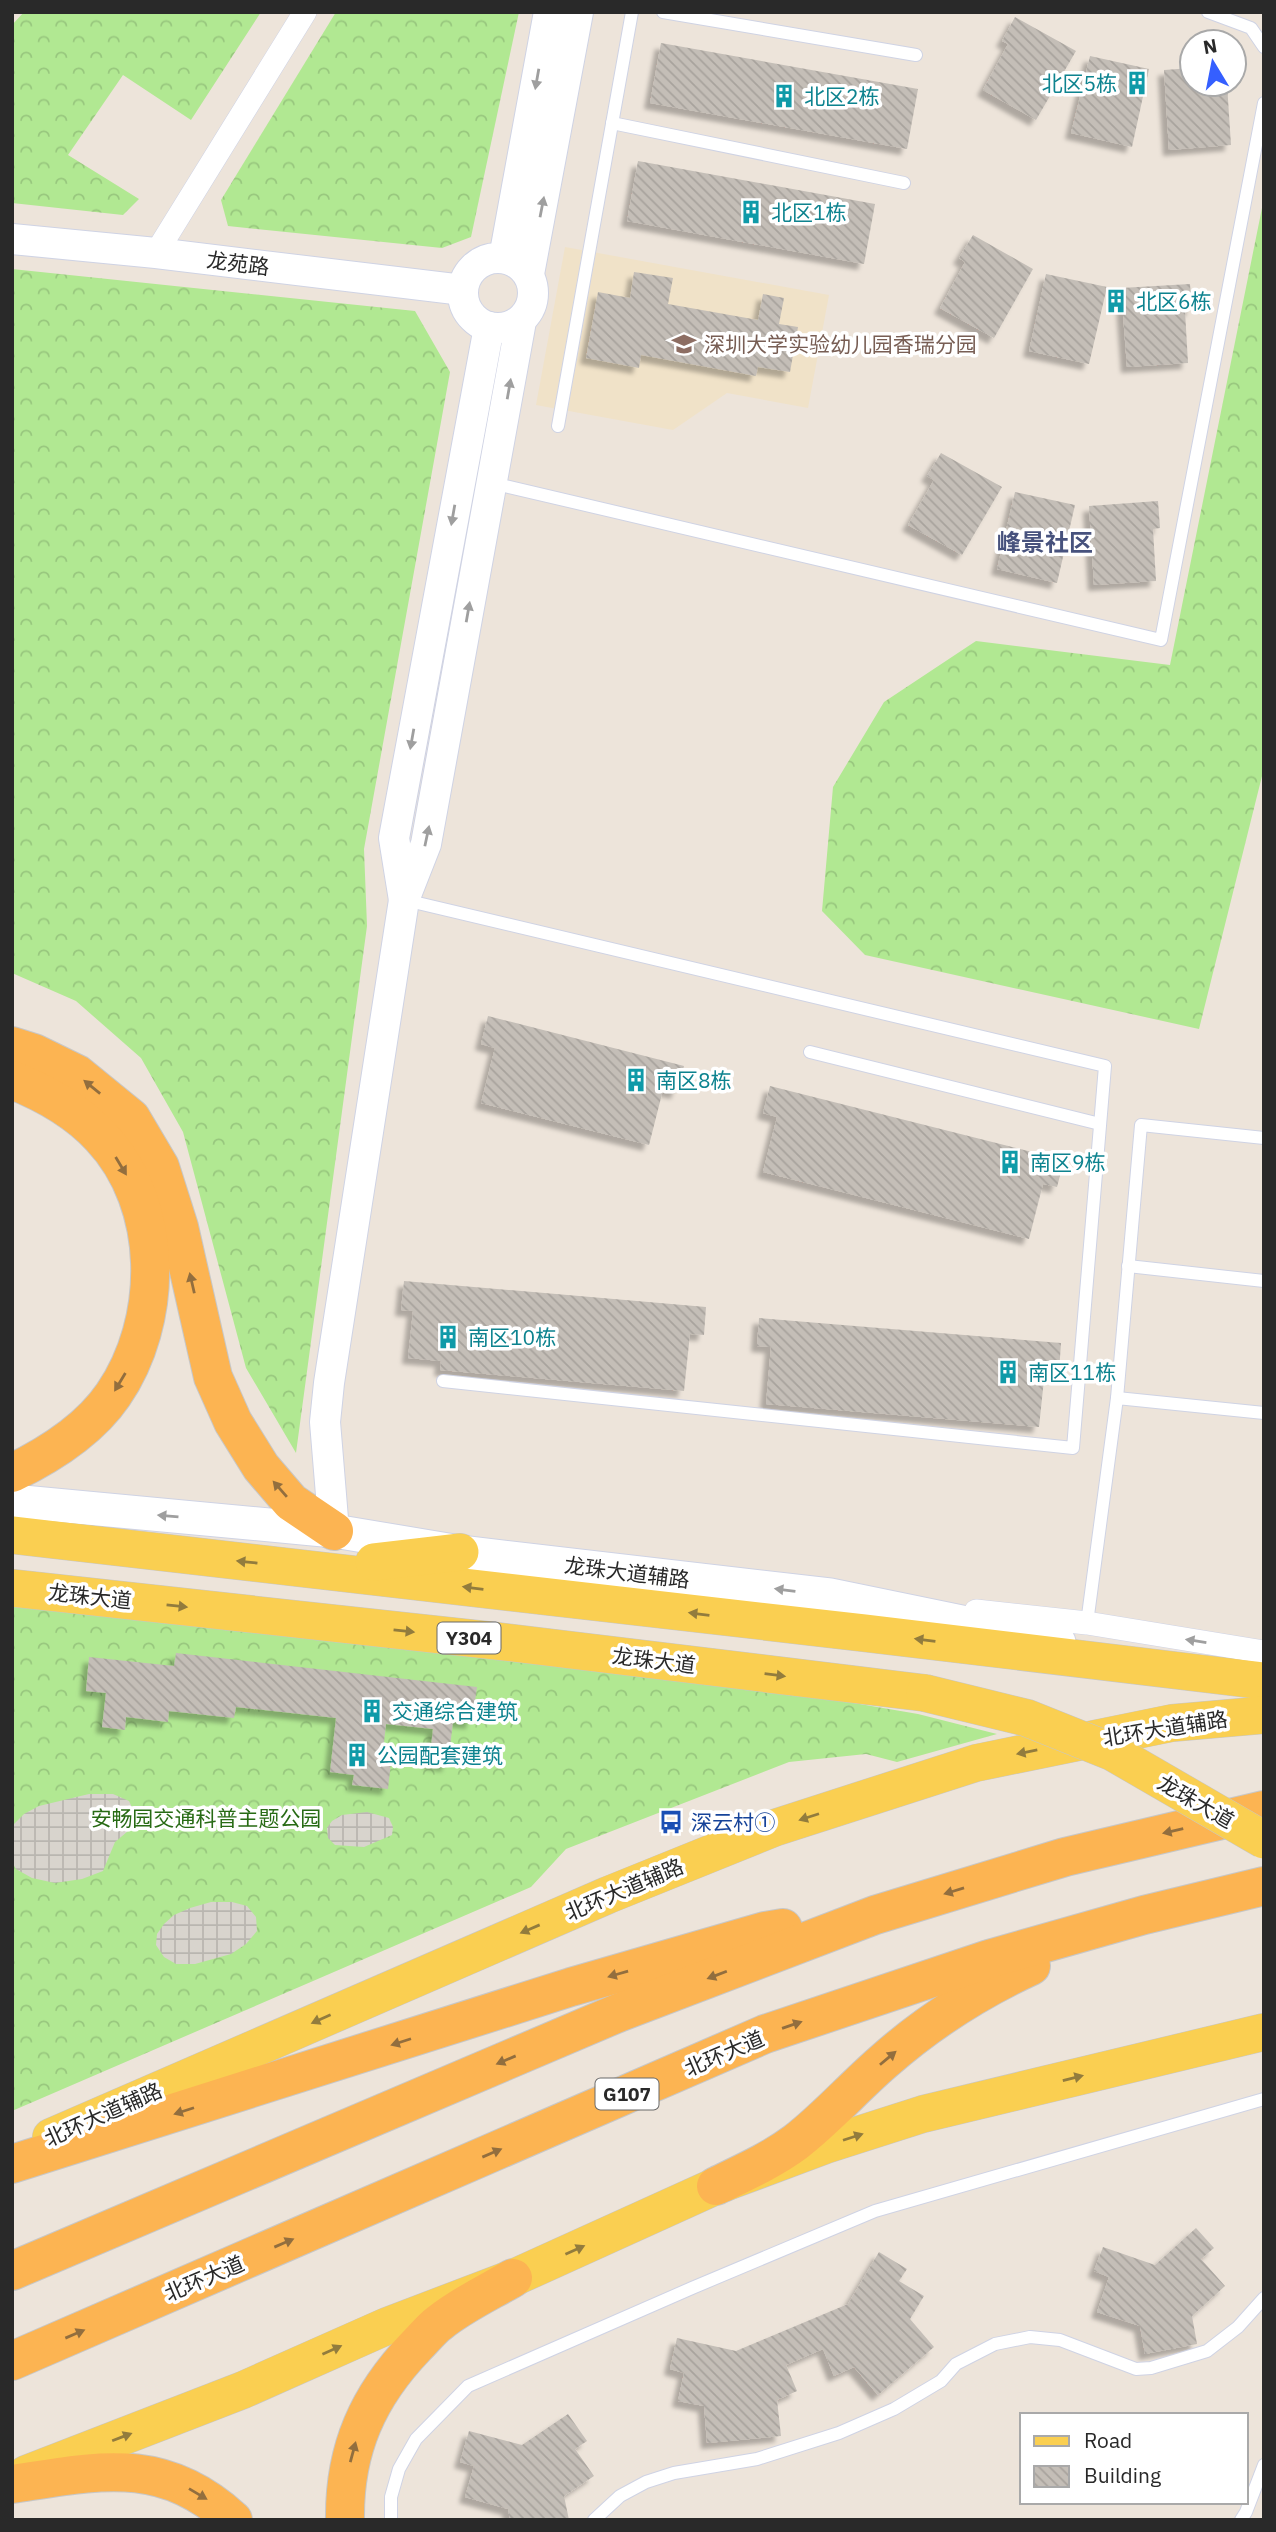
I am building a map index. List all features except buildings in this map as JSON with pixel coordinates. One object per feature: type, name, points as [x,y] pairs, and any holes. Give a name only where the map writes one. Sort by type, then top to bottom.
[{"type":"highway","points":[[12,1046],[76,1074],[131,1118],[160,1167],[179,1227],[213,1377],[233,1422],[261,1466],[291,1502],[334,1531]]},
{"type":"highway","points":[[12,1080],[37,1089],[59,1102],[101,1137],[123,1168],[138,1200],[150,1249],[150,1295],[141,1335],[129,1367],[111,1397],[80,1430],[42,1459],[12,1472]]},
{"type":"highway","points":[[12,2271],[605,2018],[875,1915],[1065,1857],[1264,1810]]},
{"type":"highway","name":"北环大道","points":[[12,2361],[765,2034],[989,1959],[1144,1914],[1264,1886]]},
{"type":"highway","points":[[716,2186],[762,2164],[795,2143],[882,2063],[931,2022],[964,2001],[1004,1978],[1144,1914]]},
{"type":"highway","points":[[12,2164],[571,1987],[726,1942],[765,1931],[875,1915]]},
{"type":"highway","points":[[345,2520],[344,2503],[351,2456],[367,2411],[397,2366],[439,2323],[513,2278]]},
{"type":"highway","points":[[12,2481],[98,2471],[153,2474],[191,2489],[233,2520]]},
{"type":"main road","name":"龙珠大道辅路","points":[[12,1502],[334,1531],[460,1552],[830,1595],[1250,1680]]},
{"type":"main road","points":[[12,1535],[1250,1680]]},
{"type":"main road","points":[[308,1569],[460,1552]]},
{"type":"main road","name":"龙珠大道","points":[[12,1588],[496,1641],[925,1693],[1027,1718],[1112,1752],[1264,1840]]},
{"type":"main road","name":"北环大道辅路","points":[[12,2154],[570,1911],[774,1828],[976,1763],[1172,1723],[1264,1715]]},
{"type":"main road","points":[[12,2481],[243,2390],[387,2326],[513,2278],[716,2186],[827,2145],[923,2114],[1264,2032]]},
{"type":"street","points":[[156,253],[305,12]]},
{"type":"street","points":[[504,258],[549,12]]},
{"type":"street","points":[[529,274],[578,12]]},
{"type":"street","name":"龙苑路","points":[[12,239],[156,253],[463,290]]},
{"type":"street","points":[[476,479],[521,321],[530,311],[534,299],[534,286],[529,274],[518,263],[504,258],[481,262],[466,279],[463,290],[469,313],[477,322],[500,329],[521,321]]},
{"type":"street","points":[[334,1531],[325,1422],[329,1383],[404,900],[426,844],[476,479],[489,327]]},
{"type":"street","points":[[830,1595],[1087,1623],[1264,1652]]},
{"type":"lane","points":[[558,426],[632,12]]},
{"type":"lane","points":[[663,12],[916,55]]},
{"type":"lane","points":[[1208,12],[1251,28],[1264,47]]},
{"type":"lane","points":[[476,479],[1161,640],[1264,103]]},
{"type":"lane","points":[[612,123],[904,183]]},
{"type":"lane","points":[[404,900],[1105,1066],[1073,1448],[443,1381]]},
{"type":"lane","points":[[810,1052],[1100,1124]]},
{"type":"lane","points":[[1087,1623],[1117,1398],[1141,1125],[1264,1138]]},
{"type":"lane","points":[[1128,1266],[1264,1282]]},
{"type":"lane","points":[[1117,1398],[1264,1413]]},
{"type":"lane","points":[[391,2520],[391,2497],[399,2469],[416,2439],[468,2386],[875,2211],[1264,2099]]},
{"type":"lane","points":[[594,2520],[620,2496],[646,2482],[674,2473],[757,2459],[839,2433],[919,2395],[941,2381],[956,2364],[995,2344],[1030,2337],[1060,2340],[1136,2370],[1150,2368],[1207,2351],[1238,2327],[1264,2298]]},
{"type":"lane","points":[[1241,2520],[1264,2465]]},
{"type":"shaded area","name":"深圳大学实验幼儿园香瑞分园","points":[[565,247],[829,295],[808,408],[727,393],[673,430],[536,405]]},
{"type":"shaded area","points":[[89,1794],[113,1794],[129,1801],[135,1814],[134,1826],[115,1842],[103,1871],[82,1879],[55,1883],[32,1878],[16,1869],[12,1862],[13,1825],[24,1814],[39,1806]]},
{"type":"shaded area","points":[[367,1812],[389,1818],[393,1827],[392,1835],[364,1847],[335,1845],[328,1838],[327,1828],[332,1821],[342,1815]]},
{"type":"shaded area","points":[[211,1902],[232,1902],[247,1906],[256,1917],[257,1931],[246,1944],[231,1954],[195,1964],[176,1964],[164,1957],[156,1945],[157,1934],[164,1924],[174,1915]]},
{"type":"green space","points":[[24,12],[261,12],[191,120],[123,75],[68,155],[139,199],[123,215],[12,203],[12,25]]},
{"type":"green space","points":[[336,12],[519,12],[471,237],[442,248],[228,226],[221,200]]},
{"type":"green space","points":[[1264,198],[1264,768],[1199,1029],[865,955],[822,911],[833,787],[884,702],[976,641],[1170,665]]},
{"type":"green space","points":[[12,269],[415,311],[450,372],[364,849],[367,926],[296,1453],[246,1368],[183,1132],[141,1058],[76,1001],[12,973]]},
{"type":"green space","name":"安畅园交通科普主题公园","points":[[12,1600],[760,1687],[918,1714],[997,1734],[897,1762],[866,1754],[789,1762],[566,1849],[531,1887],[12,2111]]},
{"type":"place","name":"北区5栋","points":[[1137,83]]},
{"type":"place","name":"北区2栋","points":[[784,96]]},
{"type":"place","name":"北区1栋","points":[[751,212]]},
{"type":"place","name":"北区6栋","points":[[1116,301]]},
{"type":"place","name":"深圳大学实验幼儿园香瑞分园","points":[[684,344]]},
{"type":"place","name":"南区8栋","points":[[636,1080]]},
{"type":"place","name":"南区9栋","points":[[1010,1162]]},
{"type":"place","name":"南区10栋","points":[[448,1337]]},
{"type":"place","name":"南区11栋","points":[[1008,1372]]},
{"type":"place","name":"交通综合建筑","points":[[372,1711]]},
{"type":"place","name":"公园配套建筑","points":[[357,1755]]},
{"type":"place","name":"深云村①","points":[[671,1822]]},
{"type":"district","name":"峰景社区","points":[[1045,542]]}]
